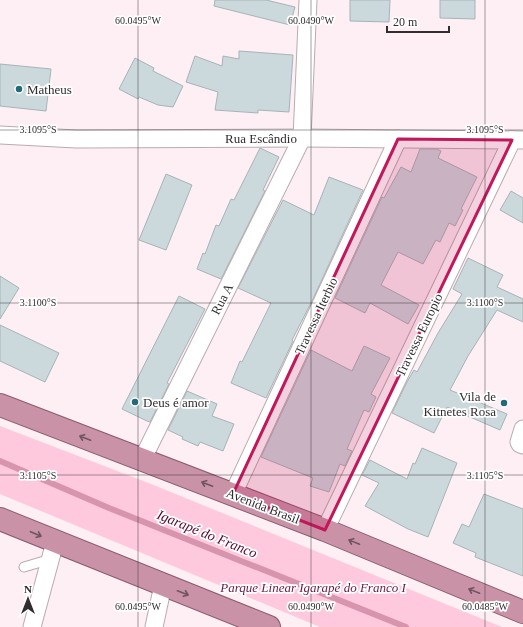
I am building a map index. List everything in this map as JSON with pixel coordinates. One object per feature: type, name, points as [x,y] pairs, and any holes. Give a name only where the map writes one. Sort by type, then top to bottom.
[{"type":"highway","name":"Avenida Brasil","points":[[0,405],[325,530],[523,612]]},
{"type":"highway","points":[[0,519],[53,551],[163,585],[269,627]]},
{"type":"street","points":[[302,138],[308,0]]},
{"type":"street","name":"Rua Escândio","points":[[0,135],[76,139],[302,138],[518,140]]},
{"type":"street","name":"Rua A","points":[[142,460],[302,138]]},
{"type":"street","name":"Travessa Iterbio","points":[[233,494],[398,139]]},
{"type":"street","name":"Travessa Europio","points":[[325,530],[518,140]]},
{"type":"street","points":[[32,627],[53,551]]},
{"type":"street","points":[[154,627],[163,585]]},
{"type":"lane","points":[[24,567],[53,551]]},
{"type":"highlighted area","points":[[398,139],[512,140],[325,530],[233,494]]},
{"type":"green space","name":"Parque Linear Igarapé do Franco I","points":[[0,426],[151,484],[502,627],[320,627],[0,494]]},
{"type":"building","points":[[215,0],[266,0],[295,7],[290,25],[214,6]]},
{"type":"building","points":[[350,0],[390,0],[389,22],[350,21]]},
{"type":"building","points":[[440,0],[475,0],[475,19],[440,18]]},
{"type":"building","points":[[239,51],[293,55],[289,112],[258,110],[258,113],[215,110],[218,92],[186,82],[195,56],[222,66],[223,56],[239,59]]},
{"type":"building","points":[[135,58],[154,68],[153,71],[183,86],[173,107],[158,105],[139,97],[138,99],[119,89]]},
{"type":"building","points":[[0,64],[51,69],[46,111],[0,106]]},
{"type":"building","points":[[260,148],[279,157],[263,190],[265,191],[221,279],[197,269],[203,253],[205,254],[216,225],[219,226],[231,199],[234,200]]},
{"type":"building","points":[[420,149],[437,149],[441,151],[438,158],[477,177],[461,209],[463,210],[455,226],[449,223],[440,242],[436,240],[423,264],[398,252],[381,285],[419,305],[408,324],[370,303],[365,313],[335,298],[382,197],[384,198],[401,167],[411,172]]},
{"type":"building","points":[[166,174],[192,185],[166,250],[139,240]]},
{"type":"building","points":[[329,177],[363,190],[266,398],[231,383],[240,361],[242,362],[271,303],[238,288],[283,200],[314,215]]},
{"type":"building","points":[[511,191],[523,198],[523,223],[500,210]]},
{"type":"building","points":[[468,258],[503,275],[497,287],[523,299],[523,322],[497,310],[468,356],[450,390],[507,414],[500,430],[447,407],[434,433],[392,413],[414,370],[417,372],[438,333],[462,294],[453,289]]},
{"type":"building","points":[[0,276],[19,288],[0,319]]},
{"type":"building","points":[[179,296],[205,309],[167,383],[169,384],[150,422],[122,409]]},
{"type":"building","points":[[0,325],[59,353],[45,382],[0,361]]},
{"type":"building","points":[[364,346],[390,358],[371,394],[376,397],[369,412],[364,410],[347,449],[352,451],[345,466],[340,464],[329,492],[310,486],[313,478],[261,457],[311,350],[352,371]]},
{"type":"building","points":[[187,391],[217,404],[212,416],[234,424],[223,451],[200,442],[198,446],[182,439],[183,437],[168,430]]},
{"type":"building","points":[[422,448],[457,463],[428,537],[408,529],[365,506],[379,483],[362,475],[370,460],[407,479],[413,463],[415,464]]},
{"type":"building","points":[[484,494],[523,509],[523,576],[475,557],[476,553],[453,543],[462,524],[469,527]]},
{"type":"waterway","name":"Igarapé do Franco","points":[[0,461],[109,508],[406,627]]},
{"type":"place","name":"Matheus","points":[[19,89]]},
{"type":"place","name":"Deus é amor","points":[[135,402]]},
{"type":"place","name":"Vila de Kitnetes Rosa","points":[[504,403]]}]
